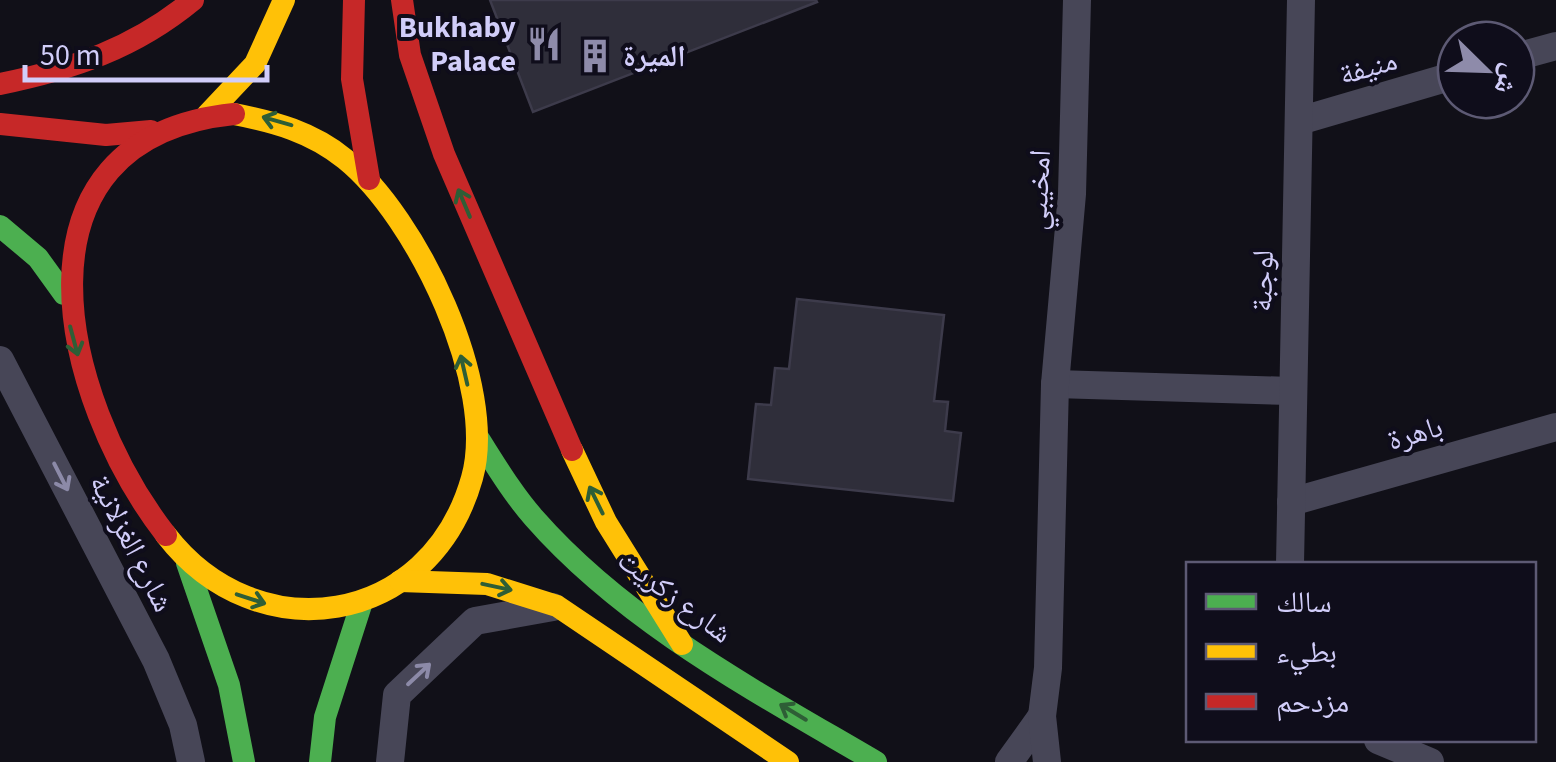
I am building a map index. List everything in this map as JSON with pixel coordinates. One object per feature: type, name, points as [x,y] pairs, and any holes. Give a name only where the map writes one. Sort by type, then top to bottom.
[{"type":"main road","points":[[0,84],[62,72],[113,56],[164,26],[193,0]]},
{"type":"main road","points":[[207,115],[250,75],[274,36],[284,0]]},
{"type":"main road","points":[[354,0],[352,80],[369,179]]},
{"type":"main road","points":[[402,1],[410,54],[444,154],[546,396],[606,522],[682,644]]},
{"type":"main road","points":[[0,124],[106,135],[153,131],[207,115],[257,116],[304,130],[332,146],[369,179],[406,230],[431,275],[460,350],[477,436],[468,488],[450,531],[400,581],[362,602],[316,610],[272,606],[208,580],[186,560],[142,502],[104,424],[80,363],[64,294],[62,265],[84,197],[115,156],[153,131]]},
{"type":"main road","points":[[0,226],[38,258],[64,294]]},
{"type":"main road","name":"شارع زكريت","points":[[477,436],[543,528],[682,644],[876,762]]},
{"type":"main road","points":[[186,560],[237,706],[244,762]]},
{"type":"main road","points":[[400,581],[487,584],[556,606],[788,762]]},
{"type":"main road","points":[[320,762],[325,717],[362,602]]},
{"type":"street","name":"امخيبي","points":[[1047,762],[1042,716],[1048,668],[1054,384],[1072,194],[1077,0]]},
{"type":"street","name":"لوجبة","points":[[1290,562],[1301,0]]},
{"type":"street","name":"منيفة","points":[[1299,121],[1436,81]]},
{"type":"street","name":"شارع الغزلانية","points":[[0,360],[156,660],[183,725],[191,762]]},
{"type":"street","points":[[1054,384],[1291,391]]},
{"type":"street","name":"باهرة","points":[[1291,502],[1556,427]]},
{"type":"street","points":[[390,762],[397,695],[475,621],[556,606]]},
{"type":"street","name":"امخيبي","points":[[1010,762],[1042,716]]},
{"type":"street","points":[[1383,742],[1430,762]]},
{"type":"building","name":"الميرة","points":[[490,0],[816,0],[817,2],[533,112]]},
{"type":"building","points":[[797,299],[944,315],[934,401],[948,402],[945,431],[961,433],[953,501],[748,479],[756,404],[771,405],[775,368],[789,369]]},
{"type":"traffic: fast","points":[[0,226],[38,258],[64,294]]},
{"type":"traffic: fast","points":[[477,436],[534,518],[610,591],[695,653],[876,762]]},
{"type":"traffic: fast","points":[[187,563],[229,685],[244,762]]},
{"type":"traffic: fast","points":[[320,762],[325,717],[362,602]]},
{"type":"traffic: slow","points":[[207,115],[255,64],[284,0]]},
{"type":"traffic: slow","points":[[166,535],[204,573],[246,597],[292,608],[337,607],[381,593],[419,566],[451,528],[472,478],[477,440],[473,398],[462,352],[424,261],[399,220],[345,159],[320,142],[292,129],[234,114]]},
{"type":"traffic: slow","points":[[572,450],[606,522],[682,644]]},
{"type":"traffic: slow","points":[[400,581],[487,584],[557,606],[788,762]]},
{"type":"traffic: jam","points":[[0,84],[53,71],[126,44],[193,0]]},
{"type":"traffic: jam","points":[[354,0],[352,79],[369,179]]},
{"type":"traffic: jam","points":[[402,0],[410,55],[444,154],[572,450]]},
{"type":"traffic: jam","points":[[166,535],[129,478],[99,414],[79,347],[72,282],[81,221],[110,170],[160,133],[234,114]]},
{"type":"traffic: jam","points":[[0,124],[106,135],[151,131]]},
{"type":"place","name":"Bukhaby Palace","points":[[544,44]]},
{"type":"place","name":"الميرة","points":[[595,56]]}]
